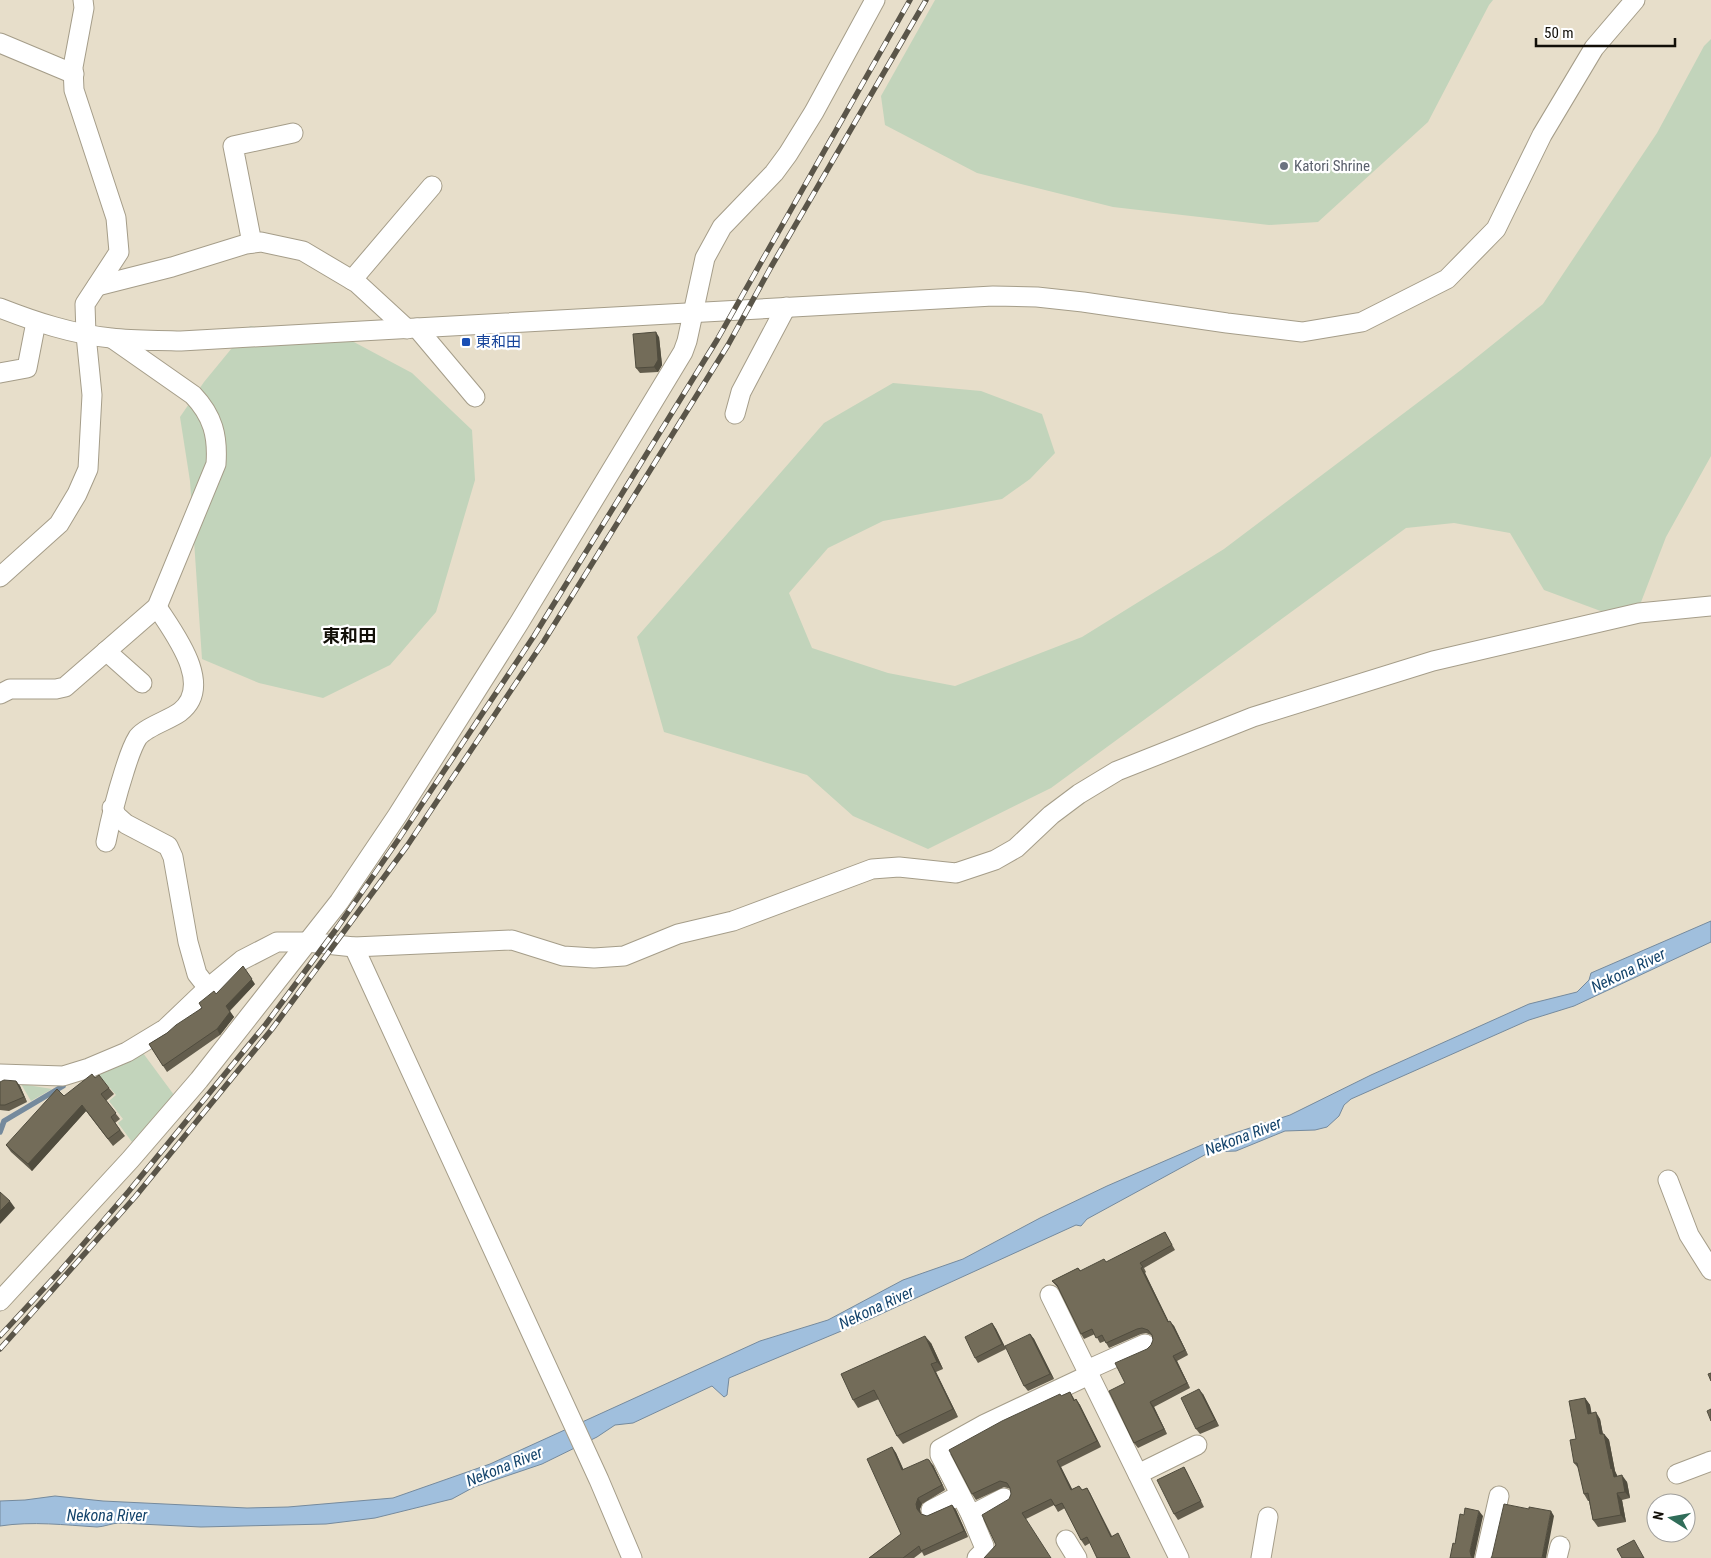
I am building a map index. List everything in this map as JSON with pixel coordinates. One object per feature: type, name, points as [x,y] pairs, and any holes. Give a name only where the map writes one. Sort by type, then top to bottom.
[{"type":"street","points":[[0,577],[59,524],[77,494],[88,469],[92,395],[85,304],[119,252],[116,218],[74,90],[73,67],[84,8],[83,0]]},
{"type":"street","points":[[0,1301],[130,1160],[199,1080],[339,902],[397,816],[519,623],[683,352],[705,258],[722,227],[774,173],[788,154],[814,112],[875,0]]},
{"type":"street","points":[[0,308],[36,322],[86,335],[113,339],[181,341],[993,296],[1037,297],[1083,302],[1302,332],[1362,322],[1447,279],[1496,228],[1542,135],[1594,48],[1635,0]]},
{"type":"street","points":[[0,43],[74,74]]},
{"type":"street","points":[[252,243],[233,146],[293,133]]},
{"type":"street","points":[[352,280],[432,186]]},
{"type":"street","points":[[97,286],[252,243],[261,242],[303,251],[352,280],[412,329],[475,397]]},
{"type":"street","points":[[735,414],[742,392],[786,307]]},
{"type":"street","points":[[0,373],[27,368],[36,322]]},
{"type":"street","points":[[0,694],[10,689],[56,689],[65,687],[157,607],[216,464],[218,446],[213,425],[202,405],[193,396],[113,339]]},
{"type":"street","points":[[0,1074],[63,1076],[89,1068],[127,1052],[165,1029],[208,988],[242,960],[277,942],[307,942],[354,947],[512,940],[564,956],[594,958],[624,956],[678,934],[733,921],[872,869],[899,867],[956,873],[995,860],[1016,848],[1051,815],[1079,794],[1117,771],[1253,716],[1433,661],[1639,613],[1711,606]]},
{"type":"street","points":[[106,842],[112,808],[131,749],[140,735],[181,711],[190,701],[194,687],[193,671],[184,648],[157,607]]},
{"type":"street","points":[[106,650],[142,683]]},
{"type":"street","points":[[112,808],[117,816],[126,824],[168,846],[173,857],[188,942],[196,974],[208,988]]},
{"type":"street","points":[[354,947],[560,1399],[599,1480],[626,1554]]},
{"type":"street","points":[[1668,1180],[1689,1235],[1711,1270]]},
{"type":"street","points":[[1050,1295],[1179,1558]]},
{"type":"street","points":[[977,1558],[983,1552],[984,1546],[971,1515],[940,1455],[940,1449],[985,1424],[1145,1344]]},
{"type":"street","points":[[1138,1474],[1196,1445]]},
{"type":"street","points":[[1677,1474],[1711,1461]]},
{"type":"street","points":[[931,1510],[960,1495]]},
{"type":"street","points":[[1485,1558],[1499,1496]]},
{"type":"street","points":[[971,1515],[1004,1498]]},
{"type":"street","points":[[1261,1558],[1268,1517]]},
{"type":"street","points":[[1066,1540],[1077,1558]]},
{"type":"green space","points":[[935,0],[1493,0],[1428,122],[1318,222],[1269,225],[1113,207],[977,173],[885,125],[881,96]]},
{"type":"green space","points":[[1711,39],[1711,456],[1666,537],[1633,623],[1544,590],[1510,533],[1454,523],[1406,528],[1051,788],[928,849],[853,816],[807,775],[664,732],[637,637],[824,423],[893,383],[981,391],[1042,414],[1055,453],[1030,479],[1002,499],[883,521],[828,548],[789,593],[812,648],[888,673],[955,686],[1082,637],[1224,549],[1461,370],[1543,304],[1657,133],[1704,46]]},
{"type":"green space","points":[[250,326],[352,341],[412,373],[472,430],[475,480],[436,612],[390,665],[323,698],[259,683],[202,659],[190,481],[180,417],[204,382]]},
{"type":"green space","points":[[143,1053],[174,1095],[132,1142],[118,1123],[123,1119],[109,1101],[116,1095],[98,1074]]},
{"type":"green space","points":[[21,1084],[52,1089],[31,1101]]},
{"type":"water","name":"Nekona River","points":[[1711,921],[1711,942],[1574,1006],[1529,1020],[1351,1099],[1344,1105],[1339,1116],[1327,1127],[1315,1130],[1285,1131],[1236,1151],[1210,1152],[1087,1219],[1081,1226],[1076,1225],[870,1319],[729,1378],[727,1395],[724,1397],[712,1386],[633,1423],[615,1425],[597,1437],[542,1464],[474,1487],[452,1499],[375,1518],[326,1524],[201,1527],[119,1523],[97,1527],[61,1524],[0,1526],[0,1501],[55,1496],[103,1501],[247,1508],[288,1507],[393,1498],[490,1464],[760,1341],[828,1320],[903,1280],[963,1259],[1040,1218],[1107,1186],[1213,1140],[1290,1115],[1371,1075],[1529,1004],[1577,992],[1589,980],[1591,973]]},
{"type":"building","points":[[656,332],[658,360],[654,367],[636,368],[633,334]]},
{"type":"building","points":[[243,966],[252,979],[226,1006],[230,1012],[217,1029],[163,1066],[149,1044],[202,1008],[199,1003],[214,991],[216,994]]},
{"type":"building","points":[[92,1074],[95,1078],[99,1075],[109,1088],[101,1094],[116,1113],[111,1117],[120,1130],[108,1139],[82,1105],[28,1164],[6,1145],[57,1089],[64,1096]]},
{"type":"building","points":[[4,1080],[16,1081],[24,1097],[5,1105],[0,1105],[0,1082]]},
{"type":"building","points":[[0,1192],[10,1201],[0,1211]]},
{"type":"building","points":[[1165,1232],[1172,1245],[1140,1263],[1168,1322],[1170,1321],[1185,1350],[1173,1356],[1187,1383],[1150,1402],[1164,1429],[1134,1443],[1109,1391],[1125,1383],[1115,1363],[1147,1349],[1153,1340],[1152,1335],[1148,1330],[1142,1328],[1106,1343],[1102,1335],[1096,1338],[1092,1329],[1081,1334],[1057,1285],[1052,1281],[1078,1268],[1080,1271],[1104,1259],[1106,1262]]},
{"type":"building","points":[[992,1323],[1002,1344],[975,1358],[965,1337]]},
{"type":"building","points":[[1030,1334],[1050,1374],[1024,1386],[1005,1346]]},
{"type":"building","points":[[925,1336],[937,1362],[931,1364],[953,1409],[897,1436],[874,1390],[853,1400],[841,1374]]},
{"type":"building","points":[[1199,1389],[1215,1420],[1196,1429],[1181,1398]]},
{"type":"building","points":[[1070,1392],[1074,1401],[1076,1399],[1097,1441],[1057,1461],[1071,1490],[1079,1486],[1082,1490],[1087,1488],[1111,1537],[1118,1533],[1130,1558],[1097,1558],[1087,1537],[1081,1540],[1062,1503],[1055,1506],[1051,1499],[1022,1513],[1051,1558],[984,1558],[996,1545],[982,1515],[1009,1499],[1011,1494],[1010,1488],[1007,1483],[1000,1481],[972,1494],[949,1450],[1002,1421],[1060,1394],[1061,1396]]},
{"type":"building","points":[[1585,1398],[1588,1414],[1596,1412],[1600,1434],[1604,1434],[1614,1477],[1622,1475],[1625,1492],[1617,1493],[1621,1515],[1593,1520],[1588,1493],[1584,1494],[1577,1463],[1574,1463],[1570,1440],[1576,1439],[1569,1401]]},
{"type":"building","points":[[1711,1409],[1711,1421],[1707,1411]]},
{"type":"building","points":[[892,1447],[902,1470],[927,1459],[942,1485],[918,1498],[916,1504],[921,1514],[927,1516],[952,1505],[964,1531],[921,1551],[919,1546],[903,1558],[869,1558],[901,1534],[867,1459]]},
{"type":"building","points":[[1184,1467],[1201,1501],[1174,1514],[1157,1480]]},
{"type":"building","points":[[1504,1504],[1551,1511],[1542,1558],[1491,1558]]},
{"type":"building","points":[[1465,1508],[1479,1511],[1470,1551],[1472,1558],[1450,1558],[1453,1543],[1455,1544],[1460,1514],[1464,1515]]},
{"type":"building","points":[[1634,1540],[1644,1558],[1622,1558],[1617,1549]]},
{"type":"waterway","points":[[0,1132],[4,1121],[63,1086]]},
{"type":"railway","points":[[0,1336],[61,1270],[129,1191],[266,1024],[337,928],[398,840],[534,636],[717,340],[910,0]]},
{"type":"railway","points":[[0,1349],[135,1197],[272,1029],[407,846],[544,641],[728,345],[771,267],[926,0]]},
{"type":"place","name":"Katori Shrine","points":[[1284,166]]},
{"type":"place","name":"東和田","points":[[466,342]]},
{"type":"district","name":"東和田","points":[[349,636]]}]
